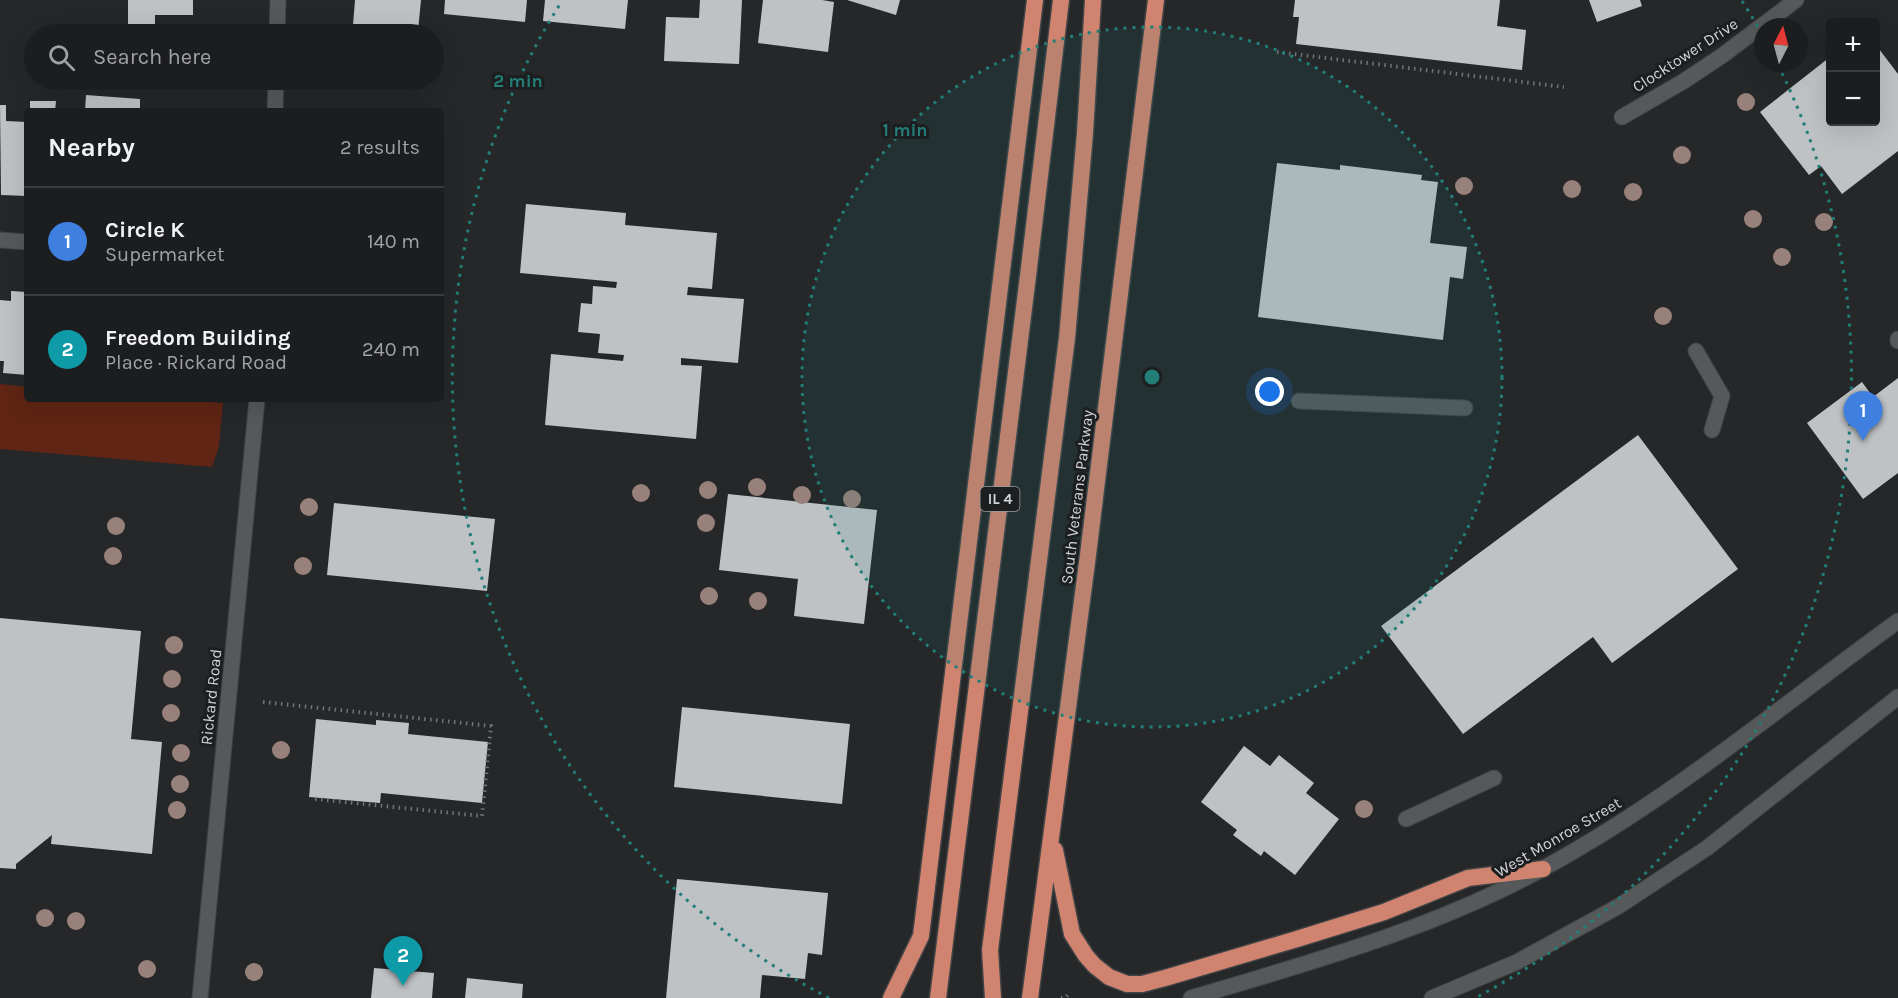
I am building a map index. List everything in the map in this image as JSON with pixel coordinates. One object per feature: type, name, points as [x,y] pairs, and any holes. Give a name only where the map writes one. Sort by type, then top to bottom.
[{"type":"highway","points":[[891,998],[921,936],[1035,0]]},
{"type":"highway","name":"IL 4","points":[[938,998],[1061,0]]},
{"type":"highway","points":[[993,998],[990,950],[1066,338],[1085,133],[1093,0]]},
{"type":"highway","name":"South Veterans Parkway","points":[[1030,998],[1156,0]]},
{"type":"highway","points":[[1052,838],[1072,934],[1095,966],[1109,977],[1127,984],[1142,984],[1165,978],[1384,912],[1468,878],[1543,869]]},
{"type":"street","points":[[277,24],[278,0]]},
{"type":"street","name":"Clocktower Drive","points":[[1622,117],[1703,68],[1796,0]]},
{"type":"street","points":[[275,108],[276,90]]},
{"type":"street","points":[[0,240],[24,242]]},
{"type":"street","points":[[1696,351],[1722,396],[1712,430]]},
{"type":"street","points":[[1299,401],[1465,408]]},
{"type":"street","name":"Rickard Road","points":[[200,998],[257,402]]},
{"type":"street","name":"West Monroe Street","points":[[1191,998],[1350,950],[1417,927],[1480,900],[1543,869],[1667,793],[1898,621]]},
{"type":"street","points":[[1432,998],[1517,962],[1618,906],[1707,848],[1898,697]]},
{"type":"street","points":[[1406,819],[1494,778]]},
{"type":"path","points":[[1277,52],[1564,87]]},
{"type":"path","points":[[263,702],[491,726],[482,816],[315,799]]},
{"type":"path","points":[[1064,998],[1071,992]]},
{"type":"shaded area","points":[[0,384],[24,387],[24,402],[223,403],[219,446],[212,467],[0,449]]},
{"type":"building","points":[[128,0],[193,0],[193,15],[155,15],[155,24],[128,24]]},
{"type":"building","points":[[355,0],[421,0],[419,24],[353,24]]},
{"type":"building","points":[[445,0],[527,0],[525,22],[444,14]]},
{"type":"building","points":[[545,0],[628,0],[625,29],[543,21]]},
{"type":"building","points":[[700,0],[742,0],[739,64],[664,61],[666,17],[699,18]]},
{"type":"building","points":[[763,0],[834,2],[828,52],[758,43]]},
{"type":"building","points":[[847,0],[900,0],[896,15]]},
{"type":"building","points":[[1295,0],[1500,0],[1497,26],[1526,30],[1522,70],[1296,44],[1299,17],[1293,17]]},
{"type":"building","points":[[1589,0],[1640,0],[1642,6],[1597,22]]},
{"type":"building","points":[[1880,50],[1898,74],[1898,151],[1842,194],[1821,166],[1809,175],[1760,112],[1826,60],[1826,126],[1880,126]]},
{"type":"building","points":[[86,95],[140,99],[140,108],[85,108]]},
{"type":"building","points":[[30,101],[56,101],[55,108],[30,108]]},
{"type":"building","points":[[0,105],[6,105],[6,121],[24,122],[24,196],[1,195]]},
{"type":"building","points":[[1277,163],[1340,170],[1340,165],[1422,175],[1421,180],[1438,182],[1430,243],[1467,247],[1463,279],[1450,277],[1443,340],[1258,317]]},
{"type":"building","points":[[526,204],[626,213],[625,225],[717,233],[712,289],[688,287],[687,295],[744,299],[738,363],[681,358],[681,365],[702,366],[696,439],[545,425],[551,354],[623,361],[624,355],[598,353],[600,334],[578,332],[581,303],[592,304],[593,286],[616,288],[617,282],[520,273]]},
{"type":"building","points":[[11,291],[24,292],[24,375],[3,373],[4,361],[0,361],[0,300],[11,301]]},
{"type":"building","points":[[1898,378],[1898,473],[1863,499],[1807,423],[1862,382],[1873,397]]},
{"type":"building","points":[[1638,435],[1738,569],[1612,663],[1593,637],[1463,734],[1381,626]]},
{"type":"building","points":[[728,494],[877,510],[864,624],[794,616],[798,579],[719,570]]},
{"type":"building","points":[[334,503],[495,519],[487,591],[327,575]]},
{"type":"building","points":[[0,618],[141,631],[131,739],[162,742],[152,854],[51,844],[52,835],[16,864],[16,869],[0,868]]},
{"type":"building","points":[[682,707],[850,724],[842,804],[674,787]]},
{"type":"building","points":[[316,719],[376,725],[376,720],[409,723],[408,734],[488,742],[482,803],[381,793],[380,803],[309,797]]},
{"type":"building","points":[[1244,746],[1270,766],[1279,755],[1314,783],[1306,793],[1339,819],[1295,875],[1264,851],[1261,856],[1233,835],[1237,830],[1201,802]]},
{"type":"building","points":[[677,879],[828,893],[822,955],[808,953],[805,979],[762,975],[760,998],[666,998]]},
{"type":"building","points":[[374,968],[434,973],[432,998],[371,998]]},
{"type":"building","points":[[467,978],[523,984],[522,998],[465,998]]},
{"type":"place","name":"Circle K","points":[[1863,441]]},
{"type":"place","name":"Freedom Building","points":[[403,986]]}]
